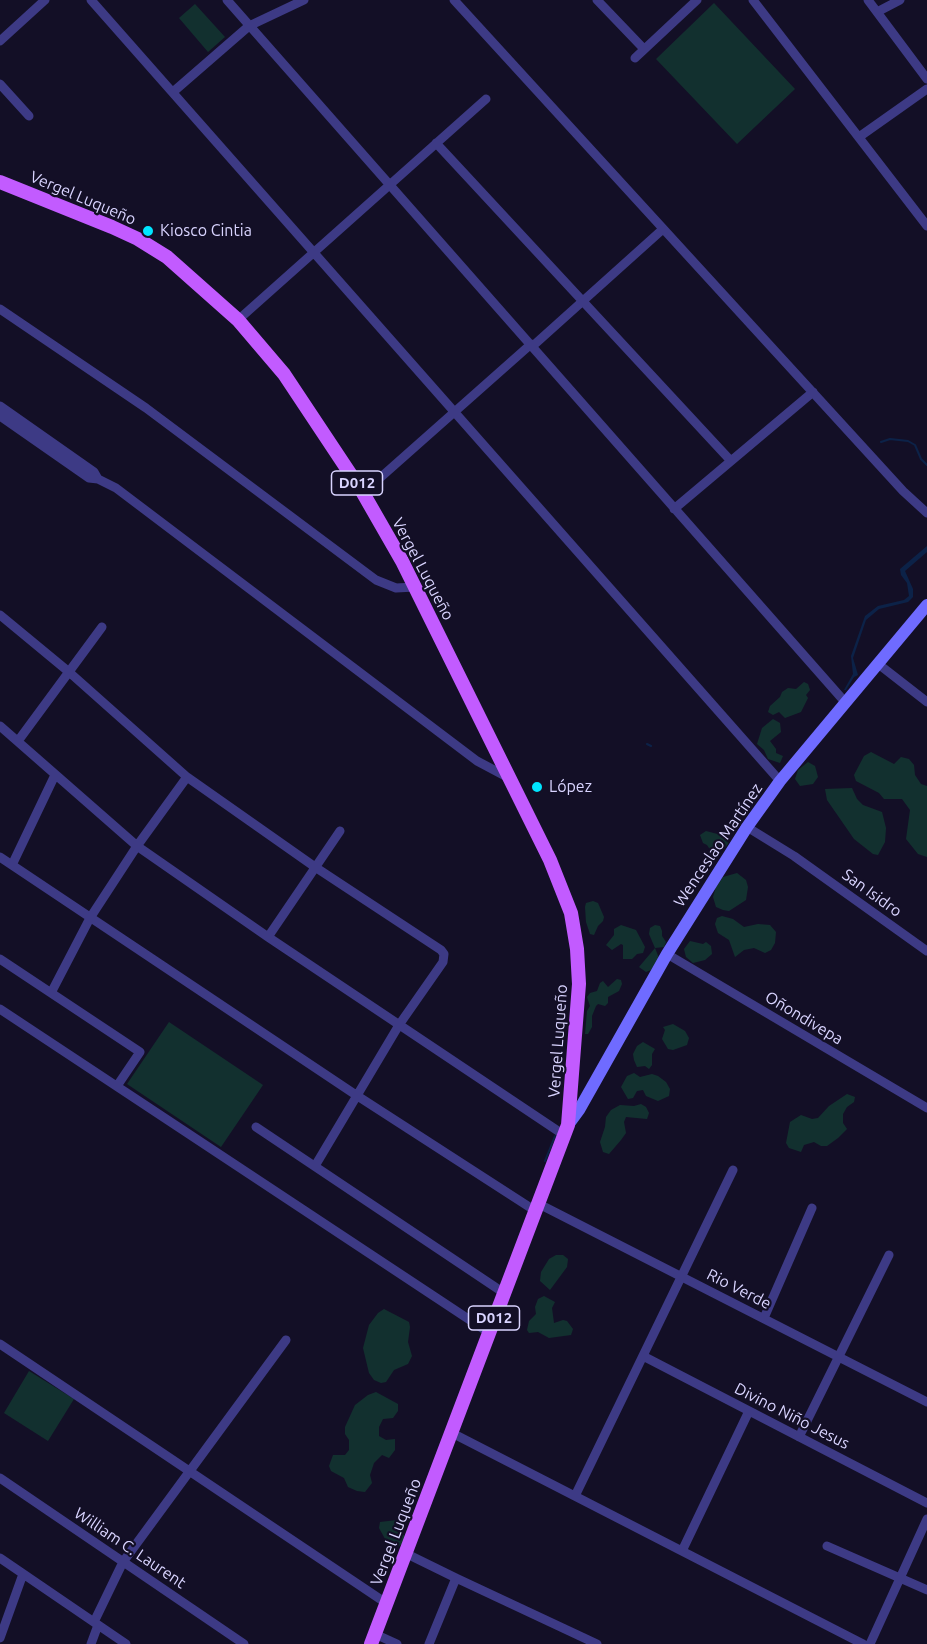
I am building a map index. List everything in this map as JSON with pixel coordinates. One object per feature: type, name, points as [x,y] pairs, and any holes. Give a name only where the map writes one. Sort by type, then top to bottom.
[{"type":"main road","name":"Vergel Luqueño","points":[[0,182],[138,239],[178,266],[238,320],[284,374],[363,493],[415,587],[562,887],[575,934],[579,984],[566,1130]]},
{"type":"main road","name":"Wenceslao Martínez","points":[[566,1130],[667,954],[747,827],[780,781],[927,605]]},
{"type":"main road","name":"D012","points":[[452,1433],[488,1332],[566,1130]]},
{"type":"main road","name":"Vergel Luqueño","points":[[373,1639],[452,1433]]},
{"type":"street","points":[[0,41],[45,0]]},
{"type":"street","points":[[91,0],[780,781]]},
{"type":"street","points":[[227,0],[845,702]]},
{"type":"street","points":[[173,92],[249,26],[304,0]]},
{"type":"street","points":[[454,0],[903,491],[927,513]]},
{"type":"street","points":[[597,0],[644,49]]},
{"type":"street","points":[[635,58],[697,0]]},
{"type":"street","points":[[753,0],[927,226]]},
{"type":"street","points":[[868,0],[927,79]]},
{"type":"street","points":[[877,12],[900,0]]},
{"type":"street","points":[[0,84],[28,116]]},
{"type":"street","points":[[859,137],[927,89]]},
{"type":"street","points":[[238,320],[486,99]]},
{"type":"street","points":[[436,143],[731,460]]},
{"type":"street","points":[[363,493],[530,345],[535,344],[663,228]]},
{"type":"street","points":[[0,309],[146,408],[376,580],[396,588],[415,587]]},
{"type":"street","points":[[674,509],[813,392]]},
{"type":"street","points":[[2,414],[89,478],[98,479],[116,488],[477,761],[509,778]]},
{"type":"street","points":[[0,615],[69,672],[187,777],[444,954],[443,962],[399,1025],[315,1166]]},
{"type":"street","points":[[18,741],[102,627]]},
{"type":"street","points":[[877,663],[927,702]]},
{"type":"street","points":[[0,726],[137,846],[399,1025],[566,1130]]},
{"type":"street","points":[[12,865],[55,775]]},
{"type":"street","points":[[51,993],[90,918],[137,846],[187,777]]},
{"type":"street","name":"San Isidro","points":[[747,827],[800,860],[927,951]]},
{"type":"street","points":[[268,937],[340,831]]},
{"type":"street","name":"Rio Verde","points":[[0,857],[356,1095],[536,1207],[682,1277],[927,1402]]},
{"type":"street","name":"Oñondivepa","points":[[667,954],[927,1108]]},
{"type":"street","points":[[0,959],[140,1052],[117,1086]]},
{"type":"street","points":[[0,1009],[488,1332]]},
{"type":"street","points":[[256,1127],[504,1293]]},
{"type":"street","points":[[575,1496],[734,1170]]},
{"type":"street","points":[[764,1318],[812,1208]]},
{"type":"street","points":[[799,1437],[889,1255]]},
{"type":"street","points":[[91,1644],[96,1624],[123,1562],[286,1340]]},
{"type":"street","points":[[0,1344],[386,1603]]},
{"type":"street","name":"Divino Niño Jesus","points":[[643,1356],[927,1503]]},
{"type":"street","points":[[682,1551],[749,1411]]},
{"type":"street","points":[[452,1433],[863,1644]]},
{"type":"street","name":"William C. Laurent","points":[[0,1478],[244,1644]]},
{"type":"street","points":[[870,1644],[927,1520]]},
{"type":"street","points":[[827,1546],[927,1590]]},
{"type":"street","points":[[405,1553],[597,1644]]},
{"type":"street","points":[[0,1558],[126,1644]]},
{"type":"street","points":[[0,1638],[23,1574]]},
{"type":"street","points":[[429,1644],[456,1578]]},
{"type":"street","points":[[373,1639],[397,1644]]},
{"type":"green space","points":[[714,3],[795,89],[737,144],[656,59]]},
{"type":"green space","points":[[195,4],[225,37],[208,52],[179,18]]},
{"type":"green space","points":[[804,682],[808,684],[810,690],[806,695],[808,698],[801,712],[785,718],[779,712],[773,715],[768,712],[770,706],[782,692],[788,688],[796,689]]},
{"type":"green space","points":[[773,719],[780,723],[781,732],[770,741],[776,753],[783,756],[780,763],[768,759],[764,750],[757,744],[762,728]]},
{"type":"green space","points":[[871,752],[894,764],[901,757],[909,759],[914,765],[915,775],[921,784],[927,786],[927,857],[918,854],[906,839],[910,810],[902,799],[884,799],[879,793],[856,781],[854,775],[864,756]]},
{"type":"green space","points":[[808,762],[815,766],[818,777],[813,784],[800,786],[795,779],[798,770]]},
{"type":"green space","points":[[852,788],[863,805],[882,812],[886,828],[885,842],[878,855],[873,854],[854,839],[827,800],[825,789]]},
{"type":"green space","points":[[706,831],[729,837],[728,844],[724,849],[718,849],[713,854],[703,843],[700,835]]},
{"type":"green space","points":[[737,873],[746,880],[748,887],[746,900],[729,911],[716,907],[713,897],[716,887],[723,877]]},
{"type":"green space","points":[[593,901],[598,903],[604,917],[594,935],[590,934],[586,922],[585,907],[586,903]]},
{"type":"green space","points":[[722,916],[733,919],[744,927],[758,924],[770,925],[776,932],[775,943],[771,950],[765,953],[754,948],[744,950],[735,957],[729,940],[718,933],[715,924],[717,918]]},
{"type":"green space","points":[[621,925],[636,930],[645,947],[643,953],[637,954],[632,959],[623,959],[623,945],[612,950],[606,945],[614,935],[614,929]]},
{"type":"green space","points":[[655,925],[660,926],[666,942],[664,947],[655,948],[649,934],[650,928]]},
{"type":"green space","points":[[690,941],[703,944],[706,942],[711,946],[712,954],[705,960],[693,963],[686,957],[684,949]]},
{"type":"green space","points":[[655,948],[659,958],[651,970],[646,972],[639,967]]},
{"type":"green space","points":[[617,979],[621,980],[622,984],[619,991],[608,997],[608,1003],[605,1006],[598,1004],[596,1006],[592,1016],[592,1027],[588,1034],[585,1034],[587,1011],[590,1006],[587,997],[590,993],[597,991],[603,981],[608,987]]},
{"type":"green space","points":[[169,1022],[263,1085],[221,1147],[127,1084]]},
{"type":"green space","points":[[673,1024],[685,1031],[689,1038],[687,1045],[673,1050],[668,1049],[662,1039],[665,1030],[663,1027]]},
{"type":"green space","points":[[643,1042],[655,1049],[649,1069],[645,1066],[637,1067],[634,1060],[633,1054],[637,1046]]},
{"type":"green space","points":[[634,1073],[640,1077],[652,1074],[658,1076],[666,1082],[670,1089],[669,1096],[658,1101],[646,1096],[643,1090],[637,1091],[633,1098],[628,1099],[621,1087],[627,1076]]},
{"type":"green space","points":[[847,1094],[855,1097],[854,1102],[843,1114],[843,1123],[847,1129],[838,1138],[827,1146],[814,1142],[804,1145],[801,1152],[789,1148],[786,1143],[790,1122],[801,1115],[812,1119],[818,1118],[829,1106]]},
{"type":"green space","points":[[641,1104],[649,1113],[647,1119],[626,1117],[624,1122],[626,1133],[609,1154],[603,1152],[600,1142],[606,1117],[611,1110],[620,1105]]},
{"type":"green space","points":[[556,1255],[563,1255],[568,1259],[567,1267],[550,1290],[540,1281],[541,1272],[549,1259]]},
{"type":"green space","points":[[544,1296],[555,1302],[552,1308],[554,1323],[567,1321],[573,1329],[571,1335],[549,1338],[538,1332],[529,1333],[527,1330],[529,1321],[536,1314],[535,1307],[538,1299]]},
{"type":"green space","points":[[384,1309],[409,1322],[408,1342],[412,1356],[408,1364],[394,1370],[386,1382],[381,1383],[374,1380],[369,1373],[363,1348],[369,1325]]},
{"type":"green space","points":[[29,1371],[74,1399],[48,1441],[4,1413]]},
{"type":"green space","points":[[376,1392],[398,1404],[398,1411],[393,1418],[383,1419],[379,1427],[379,1436],[386,1440],[395,1439],[395,1450],[389,1458],[382,1455],[374,1463],[370,1475],[372,1483],[365,1492],[357,1491],[348,1487],[344,1478],[331,1471],[329,1466],[333,1455],[345,1455],[349,1450],[345,1427],[355,1405]]},
{"type":"green space","points":[[397,1520],[406,1538],[396,1548],[389,1546],[379,1528],[380,1522]]},
{"type":"water","points":[[927,546],[927,552],[905,571],[913,589],[913,597],[908,602],[879,609],[866,620],[853,658],[858,675],[844,690],[853,674],[851,656],[865,616],[878,606],[904,600],[909,596],[907,583],[900,569]]},
{"type":"waterway","points":[[881,442],[890,439],[908,441],[915,445],[921,459],[927,465]]},
{"type":"waterway","points":[[647,744],[651,746]]},
{"type":"waterway","points":[[545,1161],[555,1136]]},
{"type":"place","name":"Kiosco Cintia","points":[[148,231]]},
{"type":"place","name":"López","points":[[537,787]]}]
